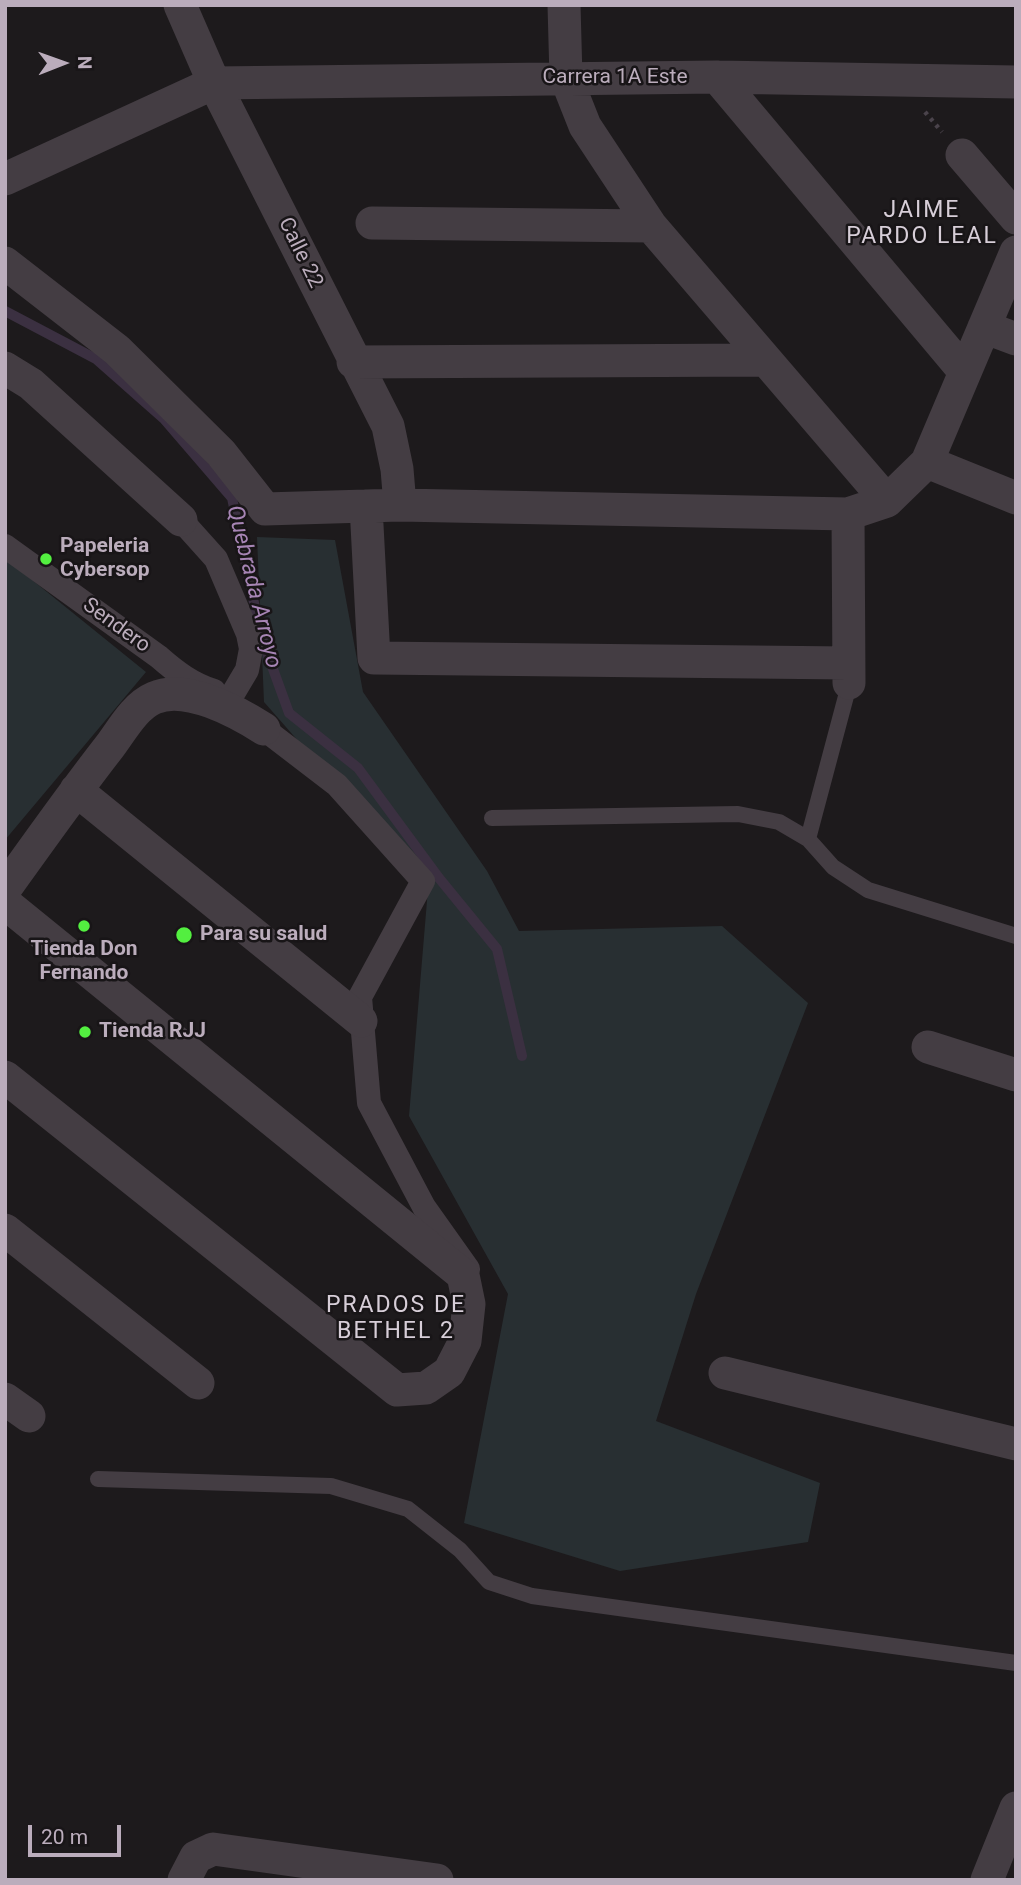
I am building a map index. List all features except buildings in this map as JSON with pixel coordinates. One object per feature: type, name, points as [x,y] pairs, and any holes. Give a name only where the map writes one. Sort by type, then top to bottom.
[{"type":"street","name":"Calle 22","points":[[180,5],[214,83],[353,362],[388,426],[397,469],[400,505]]},
{"type":"street","points":[[564,5],[566,78],[585,125],[651,226],[887,501]]},
{"type":"street","name":"Carrera 1A Este","points":[[214,83],[717,77],[1016,82]]},
{"type":"street","points":[[717,77],[964,371]]},
{"type":"street","points":[[5,179],[214,83]]},
{"type":"street","points":[[962,155],[1016,218]]},
{"type":"street","points":[[372,223],[651,226]]},
{"type":"street","points":[[5,263],[117,349],[221,453],[265,509],[400,505],[848,514],[887,501],[928,462],[1016,252]]},
{"type":"street","points":[[984,327],[1016,339]]},
{"type":"street","points":[[353,362],[765,360]]},
{"type":"street","points":[[5,368],[30,384],[181,520],[216,559],[248,634],[251,649],[247,670],[228,702]]},
{"type":"street","points":[[928,462],[1016,498]]},
{"type":"street","points":[[366,506],[374,658],[849,674],[848,514]]},
{"type":"street","name":"Sendero","points":[[5,546],[159,657],[181,676],[228,702]]},
{"type":"street","points":[[5,888],[76,790],[139,710],[153,699],[170,695],[228,702],[337,785],[423,881],[360,996],[360,1021],[369,1103],[424,1207],[479,1285],[466,1341],[449,1373],[426,1388],[397,1390],[10,1090]]},
{"type":"street","points":[[76,790],[360,1021]]},
{"type":"street","points":[[5,903],[463,1275],[469,1304],[466,1341]]},
{"type":"street","points":[[928,1047],[1016,1075]]},
{"type":"street","points":[[9,1239],[198,1383]]},
{"type":"street","points":[[725,1373],[1016,1444]]},
{"type":"street","points":[[986,1880],[1016,1808]]},
{"type":"street","points":[[184,1880],[196,1857],[214,1849],[437,1880]]},
{"type":"lane","points":[[808,839],[849,674]]},
{"type":"lane","points":[[492,818],[738,814],[779,822],[808,839],[833,867],[868,890],[1016,936]]},
{"type":"lane","points":[[98,1479],[331,1486],[408,1509],[460,1550],[489,1582],[532,1596],[1016,1663]]},
{"type":"path","points":[[898,79],[962,155]]},
{"type":"shaded area","points":[[257,537],[335,540],[363,692],[487,871],[519,931],[722,926],[808,1003],[696,1294],[656,1421],[820,1483],[808,1542],[620,1571],[464,1523],[508,1294],[409,1116],[428,889],[264,702]]},
{"type":"shaded area","points":[[5,558],[146,672],[5,840]]},
{"type":"waterway","name":"Quebrada Arroyo","points":[[5,311],[96,359],[164,419],[232,498],[261,636],[289,713],[358,768],[439,878],[497,949],[522,1056]]},
{"type":"place","name":"Papeleria Cybersop","points":[[46,559]]},
{"type":"place","name":"Tienda Don Fernando","points":[[84,926]]},
{"type":"place","name":"Para su salud","points":[[184,935]]},
{"type":"place","name":"Tienda RJJ","points":[[85,1032]]},
{"type":"district","name":"JAIME PARDO LEAL","points":[[922,224]]},
{"type":"district","name":"PRADOS DE BETHEL 2","points":[[396,1319]]}]
